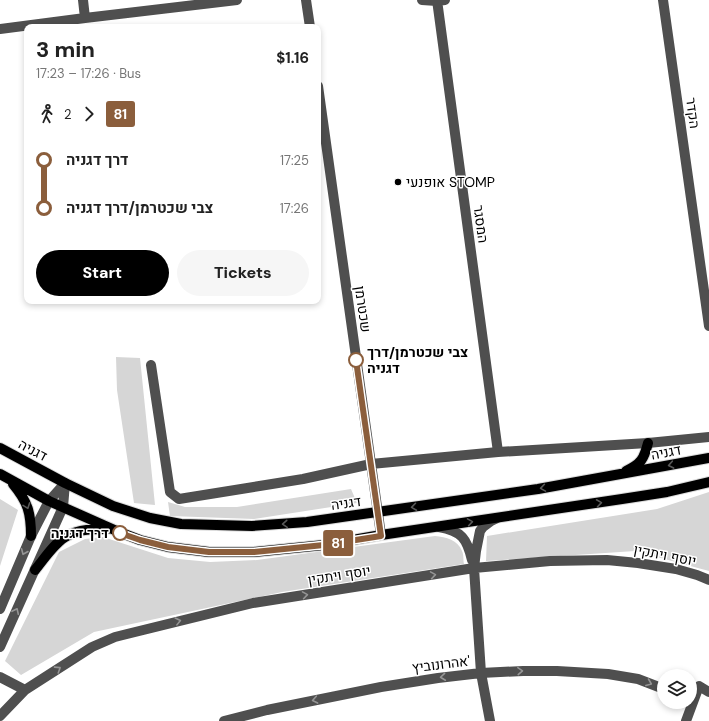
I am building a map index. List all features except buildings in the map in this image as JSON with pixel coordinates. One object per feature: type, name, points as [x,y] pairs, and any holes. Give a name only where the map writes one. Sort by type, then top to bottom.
[{"type":"main road","points":[[614,476],[636,466],[645,454],[648,443]]},
{"type":"main road","name":"דגניה","points":[[0,448],[65,483],[113,506],[150,518],[181,524],[252,526],[307,522],[538,489],[709,458]]},
{"type":"main road","points":[[0,474],[50,501],[112,530],[140,540],[168,547],[209,552],[254,552],[324,545],[622,500],[668,492],[709,482]]},
{"type":"main road","points":[[10,480],[23,496],[28,507],[31,536]]},
{"type":"main road","points":[[35,570],[58,542],[67,536],[89,529],[112,530]]},
{"type":"street","points":[[83,0],[85,18]]},
{"type":"street","points":[[39,24],[237,0]]},
{"type":"street","points":[[306,0],[310,24]]},
{"type":"street","points":[[422,0],[440,0]]},
{"type":"street","name":"המסגר","points":[[440,0],[498,452]]},
{"type":"street","name":"הקדר","points":[[663,0],[709,326]]},
{"type":"street","points":[[0,29],[24,26]]},
{"type":"street","name":"שכטרמן","points":[[321,107],[381,536]]},
{"type":"street","points":[[151,365],[170,492],[179,499],[303,479],[371,464],[498,452],[648,443],[709,437]]},
{"type":"street","points":[[0,609],[31,536],[50,501],[65,483]]},
{"type":"street","points":[[0,647],[63,507],[65,483]]},
{"type":"street","points":[[490,721],[481,673],[474,568],[480,531],[490,521],[497,518]]},
{"type":"street","points":[[439,527],[450,529],[463,538],[468,544],[474,568]]},
{"type":"street","name":"יוסף ויתקין","points":[[0,716],[25,690],[92,647],[115,637],[253,602],[474,568],[550,561],[607,560],[638,563],[676,569],[709,580]]},
{"type":"street","name":"אהרונוביץ'","points":[[224,721],[266,710],[381,687],[481,673],[523,670],[608,674],[638,679],[657,686]]},
{"type":"street","points":[[0,677],[25,690]]},
{"type":"street","points":[[697,689],[699,686],[709,692]]},
{"type":"street","points":[[686,721],[687,709]]},
{"type":"shaded area","points":[[116,357],[140,358],[155,505],[134,503],[117,390]]},
{"type":"shaded area","points":[[351,489],[357,503],[254,519],[170,516],[168,502],[185,507],[237,507]]},
{"type":"shaded area","points":[[709,492],[709,571],[635,551],[486,561],[487,536],[657,509]]},
{"type":"shaded area","points":[[0,499],[18,510],[0,566]]},
{"type":"shaded area","points":[[435,536],[447,538],[458,544],[463,553],[464,564],[282,592],[94,632],[21,675],[5,661],[59,552],[85,539],[103,537],[168,558],[210,562],[257,560]]},
{"type":"bus line","name":"81","points":[[120,533],[168,547],[209,552],[254,552],[324,545],[381,536],[356,360]]},
{"type":"place","name":"אופנעי STOMP","points":[[398,182]]},
{"type":"place","name":"צבי שכטרמן/דרך דגניה","points":[[356,360]]},
{"type":"place","name":"דרך דגניה","points":[[120,533]]}]
